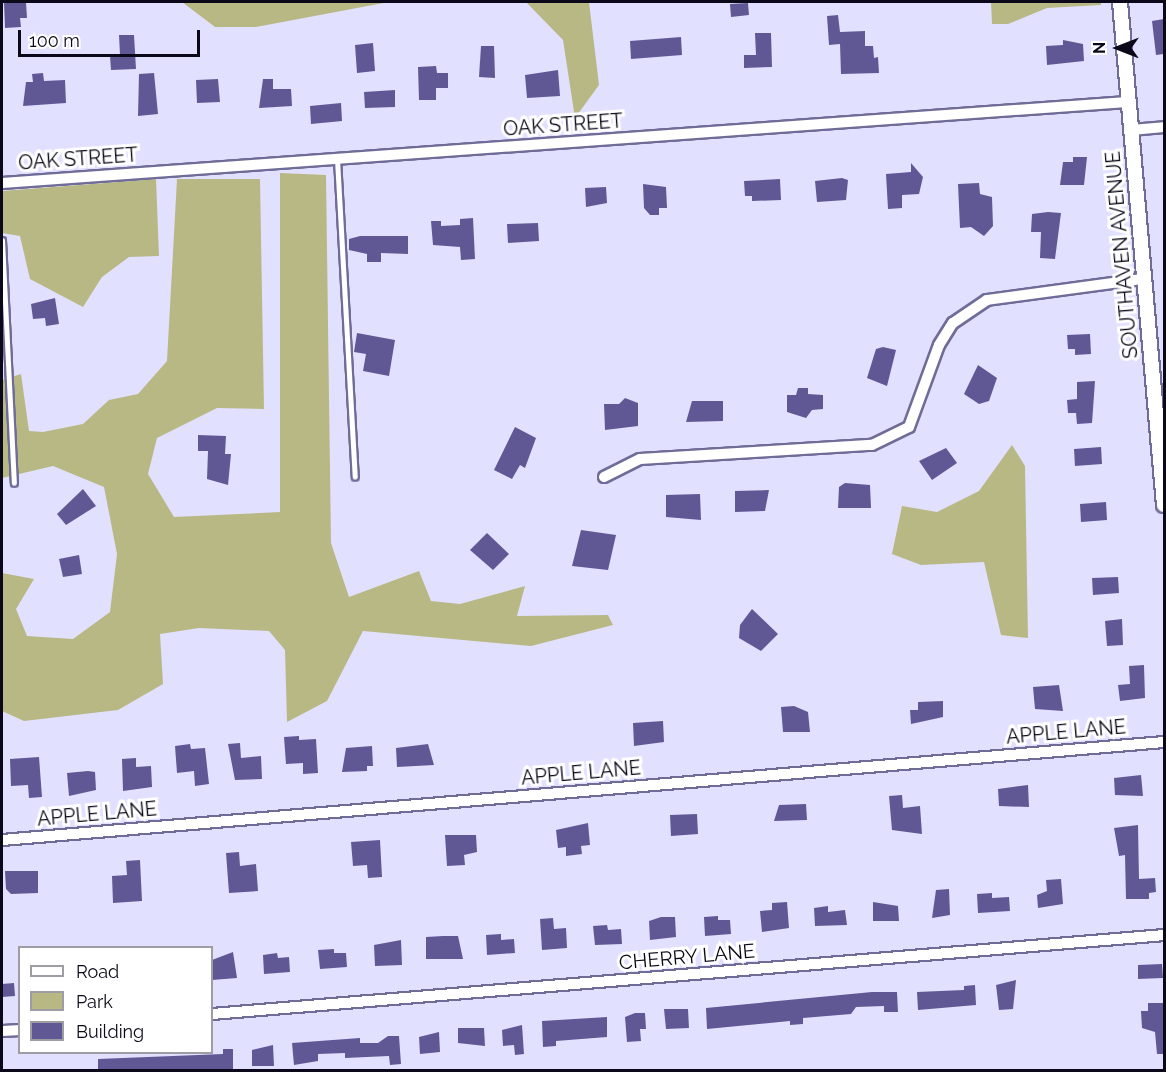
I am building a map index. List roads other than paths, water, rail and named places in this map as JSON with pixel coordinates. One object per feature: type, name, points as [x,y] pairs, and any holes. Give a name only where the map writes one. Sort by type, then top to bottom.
[{"type":"street","name":"SOUTHAVEN AVENUE","points":[[1119,2],[1143,279],[1161,429],[1164,505]]},
{"type":"street","name":"OAK STREET","points":[[2,183],[1127,102]]},
{"type":"street","points":[[1131,130],[1164,127]]},
{"type":"street","points":[[604,477],[640,459],[873,445],[909,427],[939,345],[953,323],[987,300],[1143,279]]},
{"type":"street","name":"APPLE LANE","points":[[2,840],[1164,742]]},
{"type":"street","name":"CHERRY LANE","points":[[213,1014],[1164,935]]},
{"type":"street","points":[[2,1032],[18,1030]]},
{"type":"lane","points":[[337,159],[355,476]]},
{"type":"lane","points":[[2,240],[14,483]]}]
